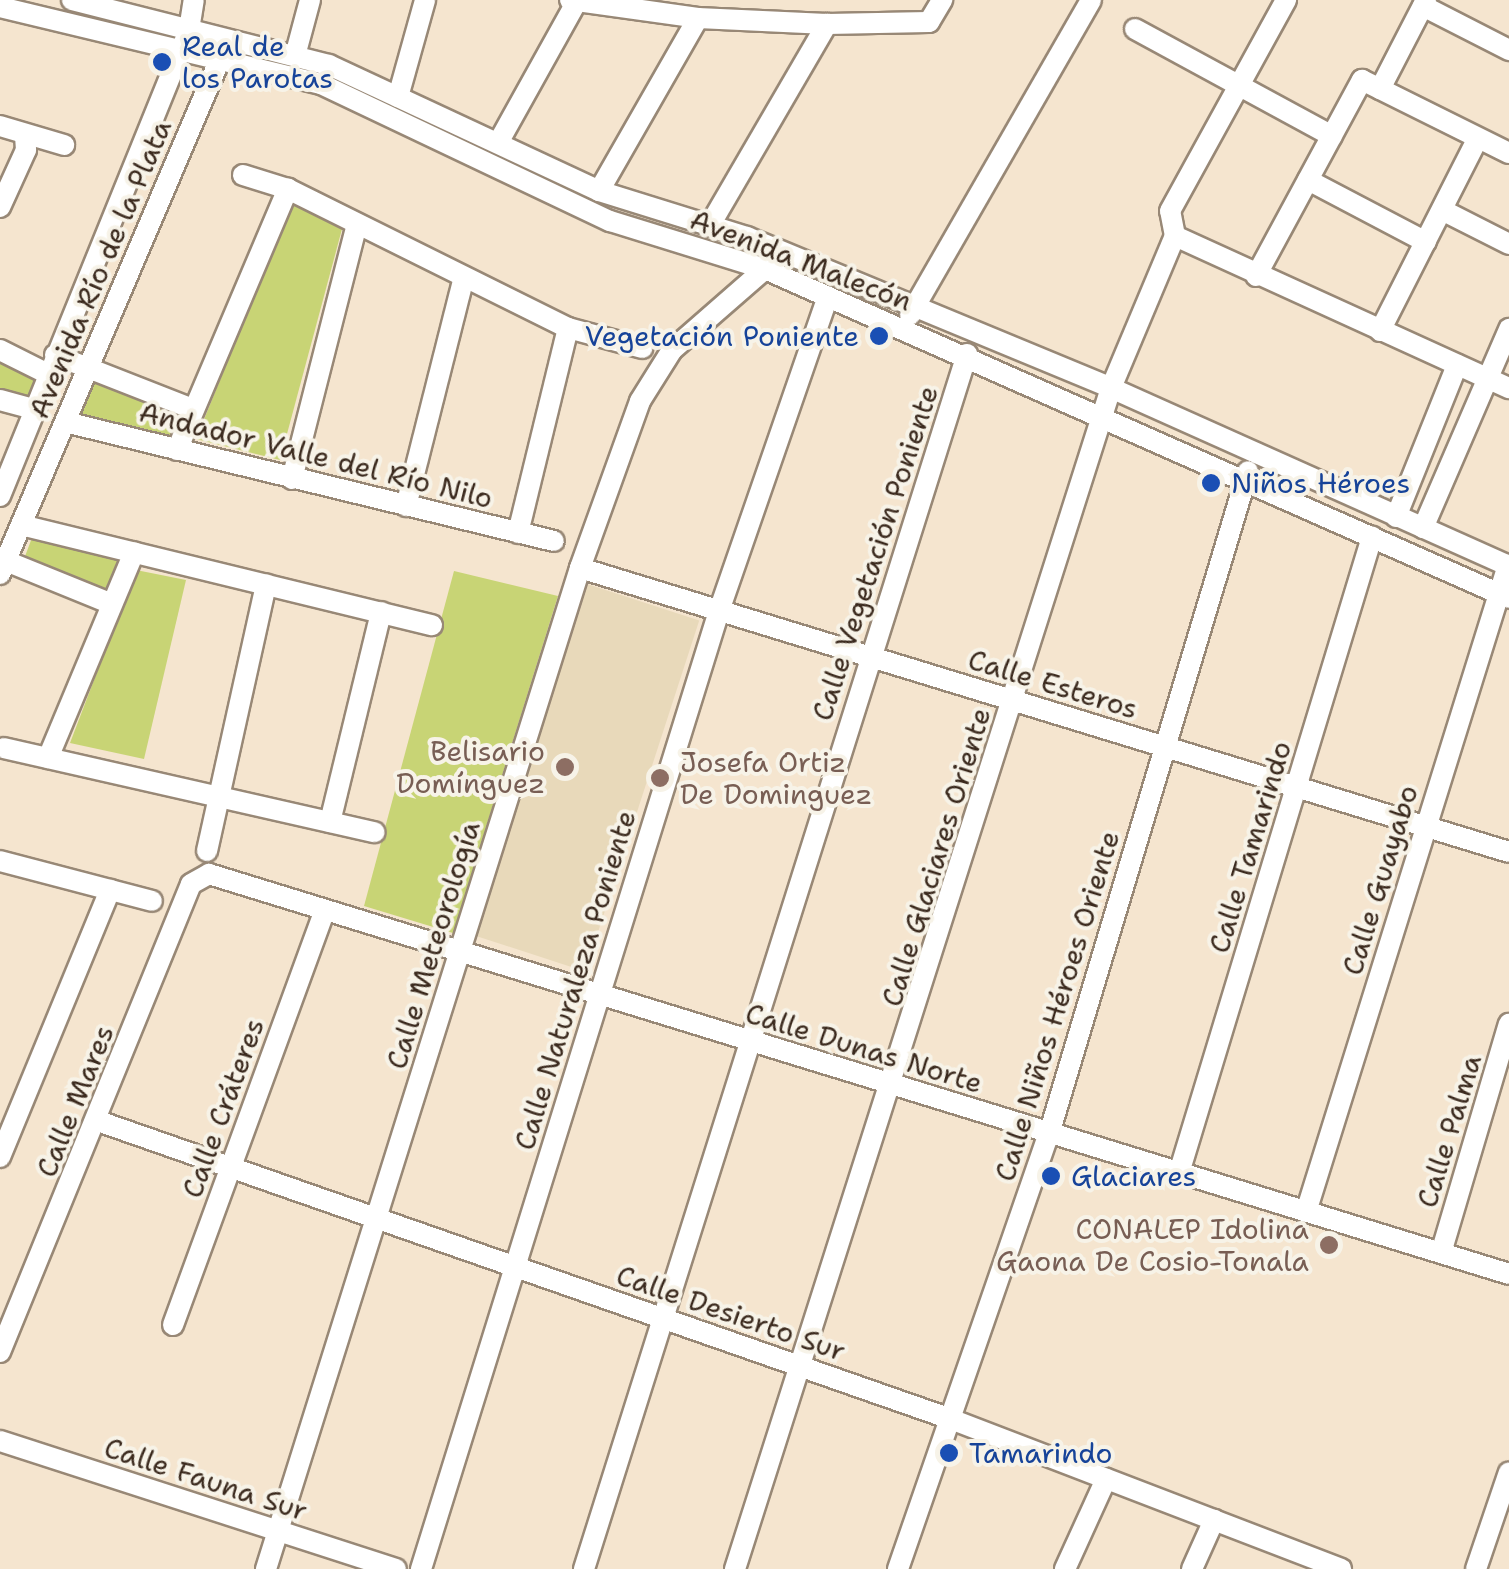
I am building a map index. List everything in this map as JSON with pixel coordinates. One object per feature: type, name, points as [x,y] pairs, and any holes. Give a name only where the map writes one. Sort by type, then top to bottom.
[{"type":"street","name":"Avenida Malecón","points":[[72,0],[295,56],[398,97],[599,191],[710,225],[1111,388],[1254,455],[1509,565]]},
{"type":"street","name":"Avenida Río de la Plata","points":[[0,496],[189,30],[194,0]]},
{"type":"street","points":[[295,56],[310,0]]},
{"type":"street","points":[[398,97],[424,0]]},
{"type":"street","points":[[498,142],[573,0],[698,18],[827,24],[924,22],[942,0]]},
{"type":"street","points":[[903,328],[1091,0]]},
{"type":"street","name":"Calle Glaciares Oriente","points":[[736,1569],[893,1086],[1111,388],[1175,236],[1170,211],[1286,0]]},
{"type":"street","points":[[1380,89],[1425,3],[1509,50]]},
{"type":"street","name":"Avenida Malecón","points":[[0,7],[321,84],[610,221],[766,269],[1104,413],[1245,482],[1504,595]]},
{"type":"street","points":[[599,191],[698,18]]},
{"type":"street","points":[[710,225],[827,24]]},
{"type":"street","points":[[1135,29],[1332,136]]},
{"type":"street","name":"Avenida Río de la Plata","points":[[3,568],[228,40]]},
{"type":"street","points":[[1256,276],[1362,80],[1509,153]]},
{"type":"street","points":[[0,126],[64,145]]},
{"type":"street","points":[[0,207],[26,150],[25,135]]},
{"type":"street","points":[[1380,331],[1478,138]]},
{"type":"street","points":[[242,175],[288,188],[462,280],[568,328],[642,348]]},
{"type":"street","points":[[1308,180],[1426,242]]},
{"type":"street","points":[[178,450],[288,188]]},
{"type":"street","points":[[1442,210],[1509,244]]},
{"type":"street","points":[[292,479],[357,224]]},
{"type":"street","points":[[1175,236],[1509,388]]},
{"type":"street","name":"Calle Meteorología","points":[[266,1569],[580,568],[654,374],[672,350],[766,269]]},
{"type":"street","points":[[406,506],[462,280]]},
{"type":"street","name":"Calle Naturaleza Poniente","points":[[420,1569],[719,611],[828,296]]},
{"type":"street","points":[[518,533],[568,328]]},
{"type":"street","points":[[1423,528],[1509,329]]},
{"type":"street","points":[[0,350],[51,364],[86,368],[194,409]]},
{"type":"street","name":"Calle Vegetación Poniente","points":[[584,1569],[966,354]]},
{"type":"street","points":[[1396,516],[1457,365]]},
{"type":"street","points":[[0,400],[34,409]]},
{"type":"street","name":"Andador Valle del Río Nilo","points":[[65,422],[554,541]]},
{"type":"street","name":"Calle Niños Héroes Oriente","points":[[898,1569],[1049,1134],[1254,455]]},
{"type":"street","points":[[21,525],[432,625]]},
{"type":"street","name":"Calle Tamarindo","points":[[1178,1173],[1372,537]]},
{"type":"street","points":[[48,758],[134,552]]},
{"type":"street","name":"Calle Guayabo","points":[[1306,1212],[1426,826],[1504,595],[1509,565]]},
{"type":"street","points":[[3,568],[112,604]]},
{"type":"street","name":"Calle Esteros","points":[[580,568],[1509,852]]},
{"type":"street","points":[[207,851],[266,584]]},
{"type":"street","points":[[330,822],[381,612]]},
{"type":"street","points":[[4,748],[375,832]]},
{"type":"street","points":[[0,861],[152,901]]},
{"type":"street","name":"Calle Dunas Norte","points":[[203,875],[1509,1274]]},
{"type":"street","name":"Calle Mares","points":[[0,1352],[98,1121],[191,884],[203,875]]},
{"type":"street","points":[[0,1157],[110,890]]},
{"type":"street","name":"Calle Cráteres","points":[[173,1325],[325,910]]},
{"type":"street","name":"Calle Palma","points":[[1441,1253],[1509,1024]]},
{"type":"street","name":"Calle Desierto Sur","points":[[98,1121],[948,1418],[1340,1569]]},
{"type":"street","name":"Calle Fauna Sur","points":[[0,1441],[396,1569]]},
{"type":"street","points":[[1476,1569],[1509,1472]]},
{"type":"street","points":[[1065,1569],[1106,1479]]},
{"type":"street","points":[[1192,1569],[1214,1520]]},
{"type":"shaded area","points":[[587,584],[699,620],[585,971],[473,935]]},
{"type":"green space","points":[[292,203],[342,229],[280,460],[196,439]]},
{"type":"green space","points":[[0,357],[39,377],[31,398],[0,390]]},
{"type":"green space","points":[[95,382],[181,413],[171,439],[81,416]]},
{"type":"green space","points":[[33,535],[121,558],[107,592],[24,559]]},
{"type":"green space","points":[[136,570],[186,580],[144,759],[70,743]]},
{"type":"green space","points":[[454,571],[558,596],[453,933],[364,906]]},
{"type":"place","name":"Real de los Parotas","points":[[162,62]]},
{"type":"place","name":"Vegetación Poniente","points":[[879,336]]},
{"type":"place","name":"Niños Héroes","points":[[1211,483]]},
{"type":"place","name":"Belisario Domínguez","points":[[565,767]]},
{"type":"place","name":"Josefa Ortiz De Dominguez","points":[[660,778]]},
{"type":"place","name":"Glaciares","points":[[1051,1176]]},
{"type":"place","name":"CONALEP Idolina Gaona De Cosio-Tonala","points":[[1329,1245]]},
{"type":"place","name":"Tamarindo","points":[[949,1453]]}]
